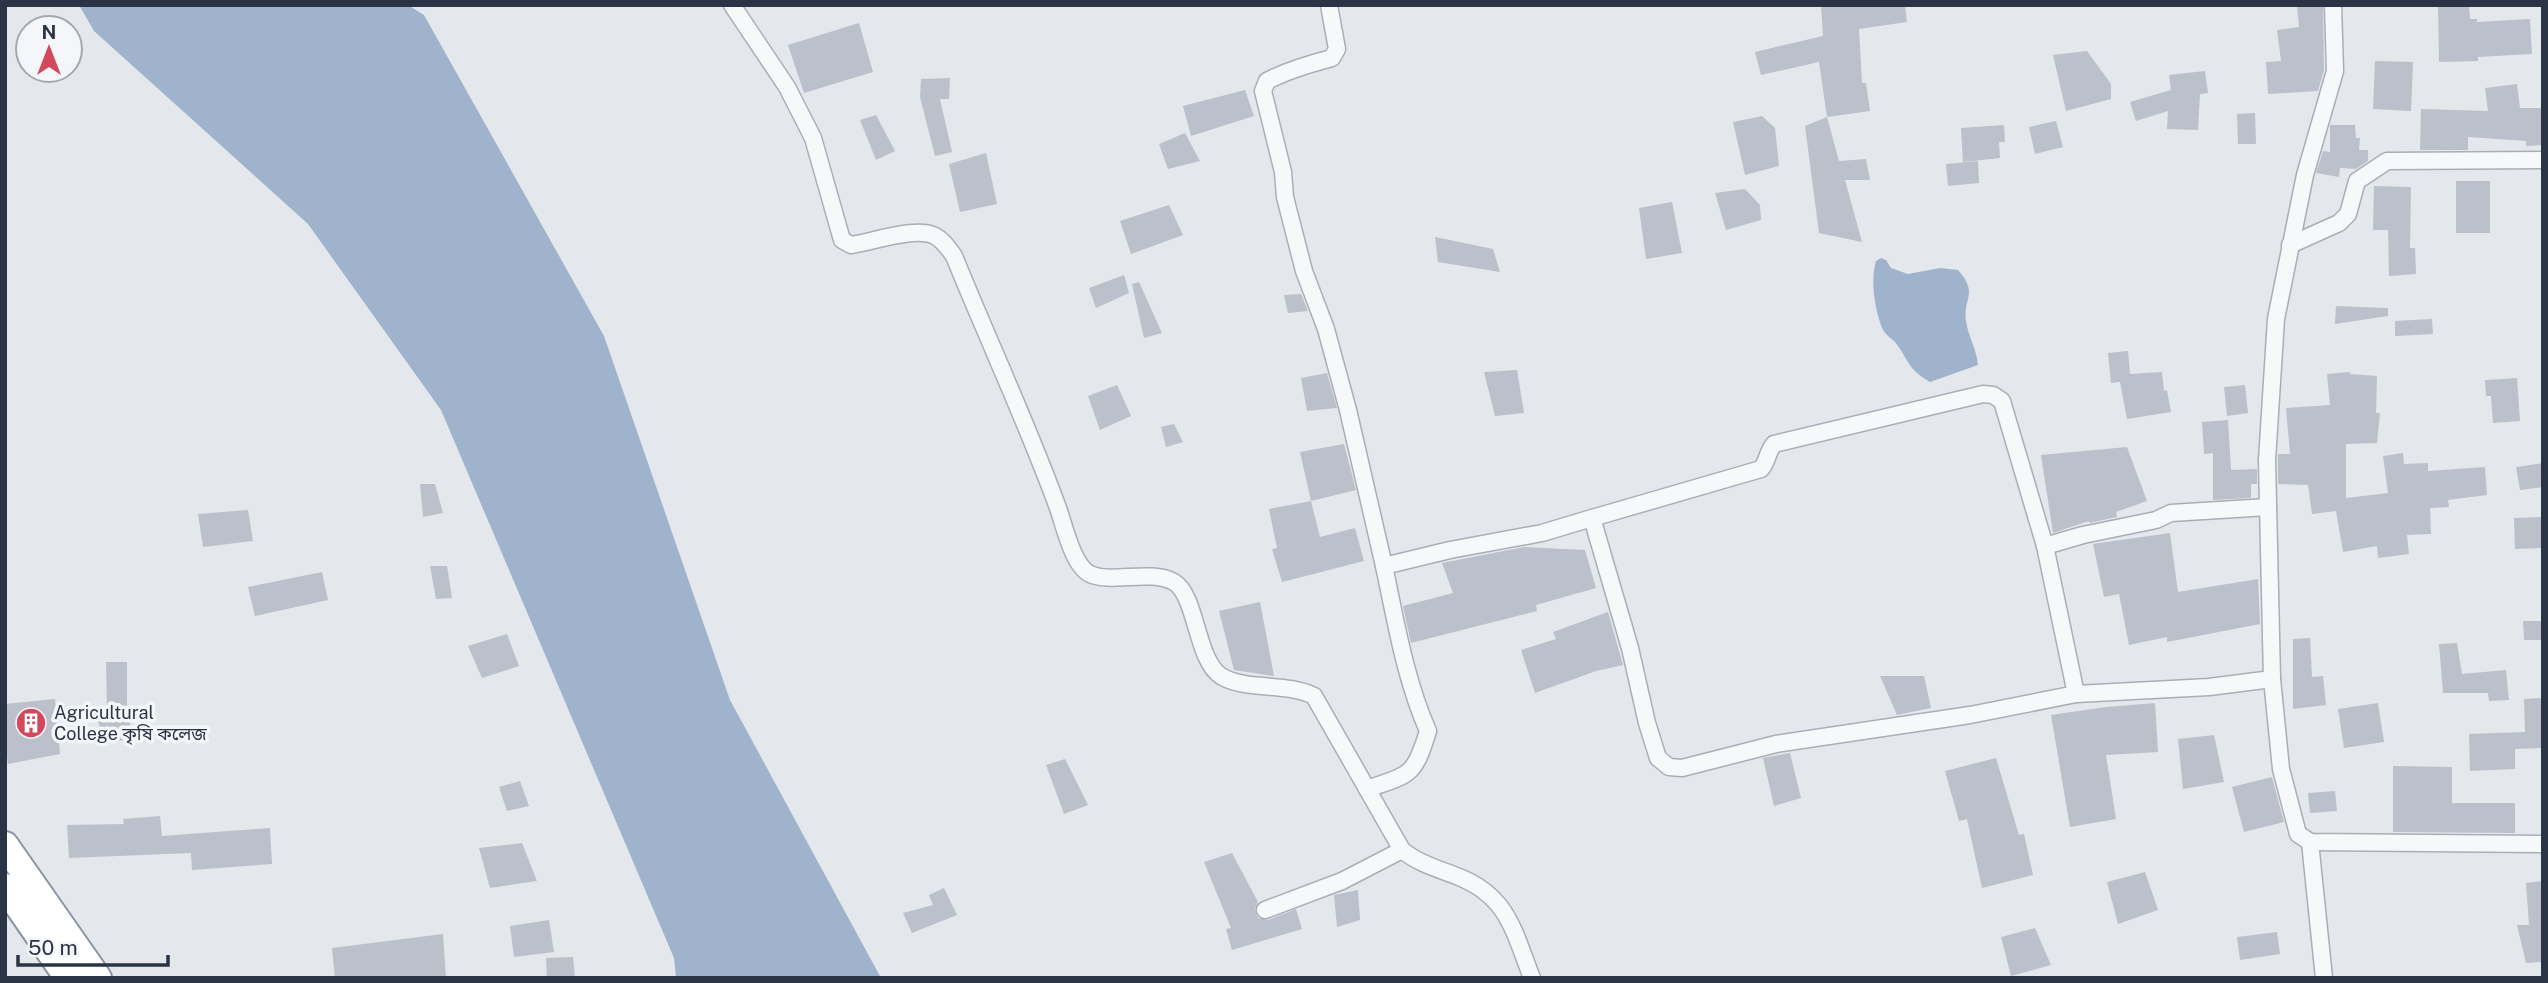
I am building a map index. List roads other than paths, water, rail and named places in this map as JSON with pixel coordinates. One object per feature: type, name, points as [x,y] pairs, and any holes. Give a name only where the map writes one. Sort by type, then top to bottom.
[{"type":"highway","points":[[5,845],[98,978]]},
{"type":"highway","points":[[5,887],[68,978]]},
{"type":"street","points":[[732,5],[788,87],[813,138],[842,240],[851,245],[919,232],[932,234],[942,241],[954,256],[1050,488],[1078,563],[1089,574],[1104,577],[1151,577],[1175,583],[1184,595],[1211,666],[1221,676],[1236,681],[1302,690],[1314,696],[1402,850],[1415,860],[1470,881],[1492,895],[1503,909],[1515,933],[1532,978]]},
{"type":"street","points":[[1329,5],[1337,49],[1332,58],[1274,77],[1267,81],[1263,91],[1304,271],[1326,329],[1348,411],[1408,674],[1416,704],[1428,731],[1420,759],[1405,776],[1367,789]]},
{"type":"street","points":[[2333,5],[2335,71],[2305,175],[2276,319],[2268,446],[2268,507],[2272,679],[2281,769],[2298,834],[2310,842],[2514,846],[2543,844]]},
{"type":"street","points":[[2290,245],[2339,223],[2348,214],[2357,181],[2387,161],[2543,160]]},
{"type":"street","points":[[1384,566],[1450,550],[1542,533],[1761,469],[1767,462],[1768,450],[1774,444],[1983,394],[1993,395],[2002,401],[2045,546],[2076,694]]},
{"type":"street","points":[[2045,546],[2156,520],[2171,513],[2268,507]]},
{"type":"street","points":[[1592,518],[1630,648],[1647,723],[1658,758],[1669,767],[1682,768],[1776,744],[1979,713],[2076,694],[2198,688],[2272,679]]},
{"type":"street","points":[[2310,842],[2324,978]]},
{"type":"street","points":[[1265,910],[1342,881],[1402,850]]},
{"type":"water","points":[[79,5],[408,5],[424,15],[604,336],[730,700],[881,978],[676,978],[674,958],[441,410],[308,224],[94,31]]},
{"type":"water","points":[[1881,258],[1886,260],[1891,268],[1908,274],[1940,268],[1958,270],[1968,285],[1966,321],[1978,365],[1930,382],[1913,368],[1883,330],[1878,314],[1873,278],[1876,261]]},
{"type":"place","name":"Agricultural College কৃষি কলেজ","points":[[31,723]]}]
